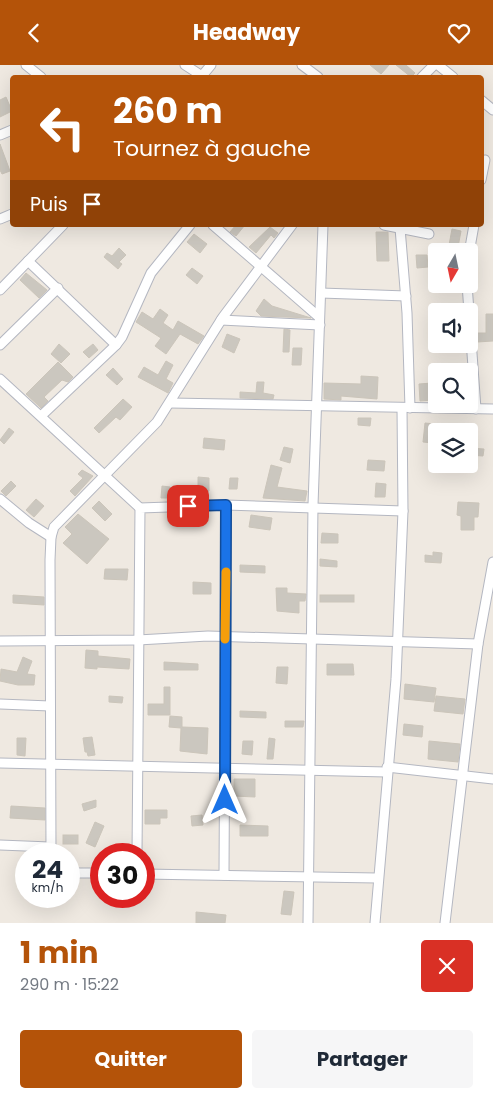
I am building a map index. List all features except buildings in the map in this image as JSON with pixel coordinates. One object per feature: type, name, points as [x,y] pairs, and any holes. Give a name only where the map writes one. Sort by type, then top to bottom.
[{"type":"street","points":[[26,65],[38,75]]},
{"type":"street","points":[[185,65],[198,75]]},
{"type":"street","points":[[203,75],[212,65]]},
{"type":"street","points":[[302,65],[313,75]]},
{"type":"street","points":[[424,75],[436,65],[450,75]]},
{"type":"street","points":[[0,290],[59,227]]},
{"type":"street","points":[[41,416],[116,345],[122,337],[151,273],[188,227]]},
{"type":"street","points":[[215,227],[320,321]]},
{"type":"street","points":[[50,843],[51,537],[59,521],[157,422],[221,320],[291,227]]},
{"type":"street","points":[[308,923],[313,508],[323,227]]},
{"type":"street","points":[[395,227],[429,234]]},
{"type":"street","points":[[471,243],[474,227]]},
{"type":"street","points":[[375,923],[377,878],[394,717],[403,511],[406,408],[406,296],[400,228]]},
{"type":"street","points":[[28,261],[116,345]]},
{"type":"street","points":[[0,345],[58,288]]},
{"type":"street","points":[[321,293],[406,296]]},
{"type":"street","points":[[468,293],[473,363]]},
{"type":"street","points":[[221,320],[320,321]]},
{"type":"street","points":[[0,379],[140,508],[226,505],[403,511]]},
{"type":"street","points":[[170,403],[428,408]]},
{"type":"street","points":[[478,409],[493,409]]},
{"type":"street","points":[[0,499],[29,523],[51,537]]},
{"type":"street","points":[[224,875],[226,505]]},
{"type":"street","points":[[137,843],[140,508]]},
{"type":"street","points":[[445,923],[478,644],[493,562]]},
{"type":"street","points":[[0,641],[51,639],[138,640],[225,636],[478,644]]},
{"type":"street","points":[[0,704],[50,706]]},
{"type":"street","points":[[0,763],[387,770],[493,779]]},
{"type":"street","points":[[0,845],[15,846]]},
{"type":"street","points":[[155,873],[377,878]]},
{"type":"slow traffic","points":[[225,639],[226,572]]},
{"type":"route","points":[[188,506],[226,505],[225,800]]}]
